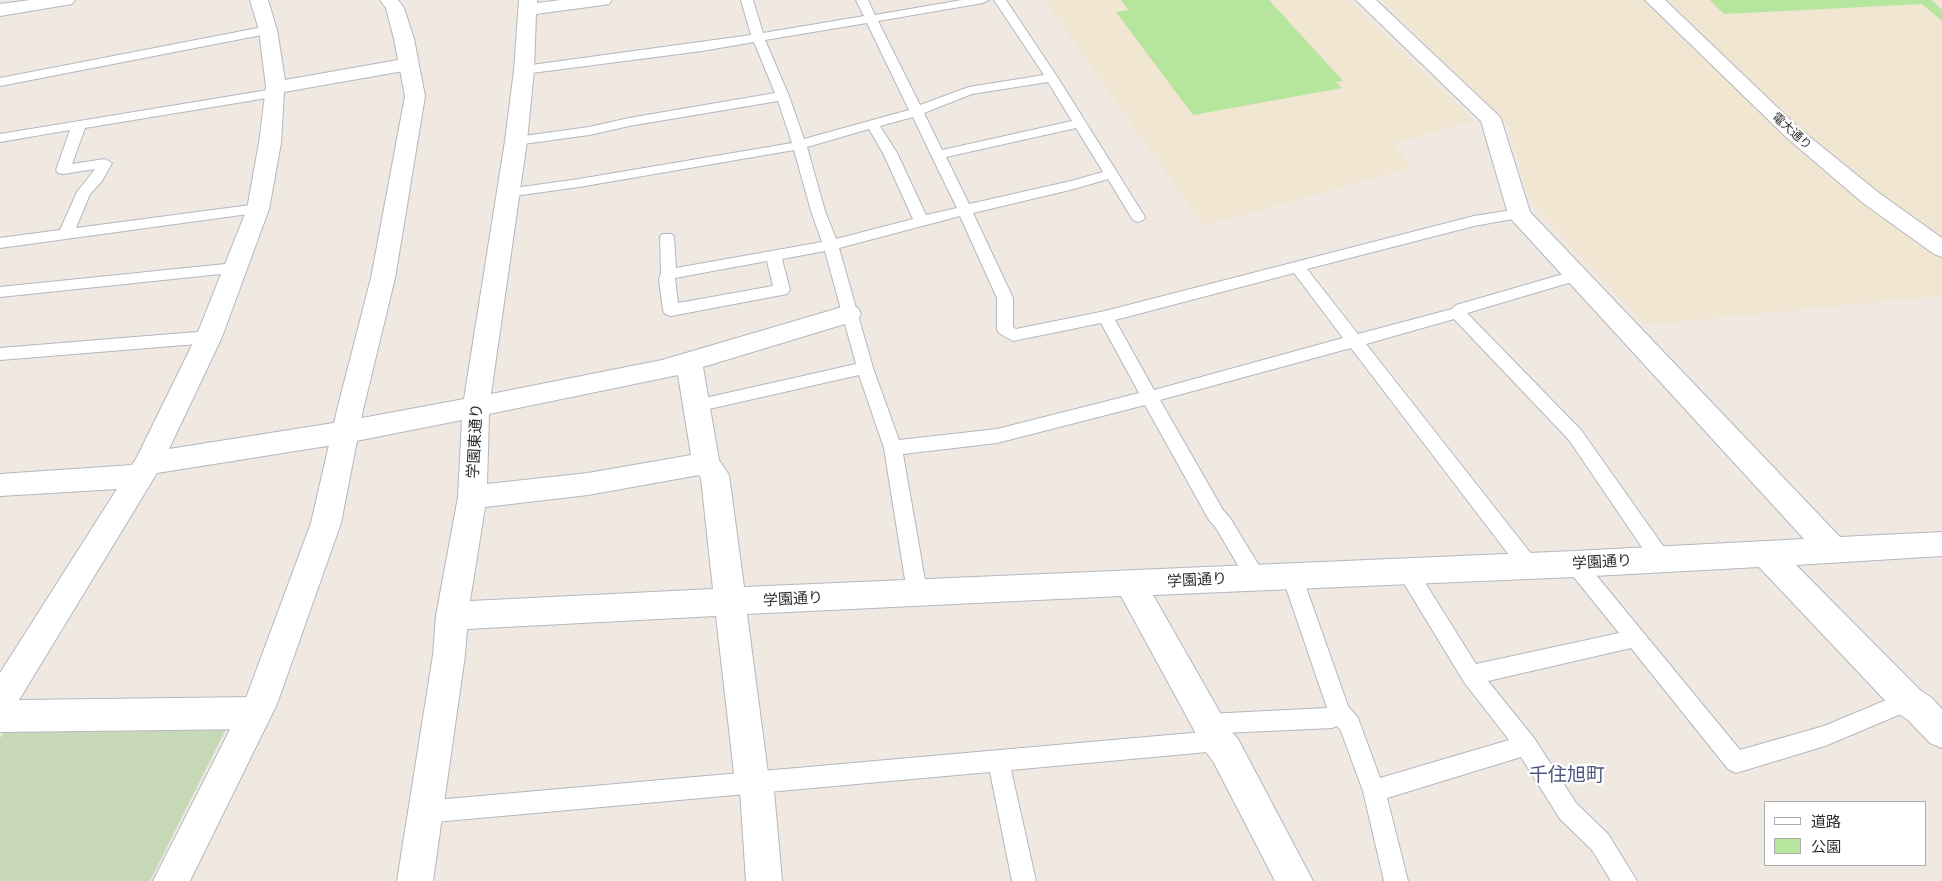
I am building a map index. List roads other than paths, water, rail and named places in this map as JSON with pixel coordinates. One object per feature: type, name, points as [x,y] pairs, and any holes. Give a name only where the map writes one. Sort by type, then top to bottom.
[{"type":"street","points":[[0,10],[66,0]]},
{"type":"street","points":[[0,702],[144,469],[209,337],[258,209],[270,143],[275,90],[268,30],[259,0]]},
{"type":"street","points":[[171,881],[255,714],[313,563],[326,522],[383,278],[415,96],[404,39],[395,8],[390,0]]},
{"type":"street","points":[[528,5],[603,0]]},
{"type":"street","points":[[1365,0],[1491,119],[1519,214],[1831,548]]},
{"type":"street","name":"電大通り","points":[[1654,0],[1793,133],[1870,198],[1942,249]]},
{"type":"street","name":"学園東通り","points":[[415,881],[449,655],[452,616],[472,497],[476,406],[516,141],[524,70],[528,5]]},
{"type":"street","points":[[275,90],[409,64]]},
{"type":"street","points":[[0,485],[144,469],[626,378],[689,362],[849,314]]},
{"type":"street","points":[[689,362],[706,463],[716,474],[729,602],[751,773],[757,791],[764,881]]},
{"type":"street","points":[[472,497],[588,484],[706,463]]},
{"type":"street","name":"学園通り","points":[[452,616],[916,592],[1575,564],[1766,554],[1831,548],[1942,544]]},
{"type":"street","points":[[1766,554],[1908,701],[1920,709],[1942,732]]},
{"type":"street","points":[[1130,584],[1213,732],[1226,751],[1294,881]]},
{"type":"street","points":[[0,716],[255,714]]},
{"type":"lane","points":[[747,0],[758,38],[784,96],[818,211],[831,245],[865,368],[893,448],[916,592]]},
{"type":"lane","points":[[862,0],[965,210],[1005,298],[1005,329],[1013,335],[1104,317],[1474,221],[1519,214]]},
{"type":"lane","points":[[911,0],[918,12]]},
{"type":"lane","points":[[524,70],[758,38],[983,0]]},
{"type":"lane","points":[[1000,0],[1052,78],[1138,217]]},
{"type":"lane","points":[[0,82],[268,30]]},
{"type":"lane","points":[[507,193],[579,183],[799,144],[916,112],[969,91],[1052,78]]},
{"type":"lane","points":[[0,138],[275,90]]},
{"type":"lane","points":[[516,141],[589,132],[630,122],[784,96]]},
{"type":"lane","points":[[938,155],[1080,123]]},
{"type":"lane","points":[[66,234],[84,192],[97,178],[105,163],[63,170],[79,125]]},
{"type":"lane","points":[[874,125],[890,153],[922,222]]},
{"type":"lane","points":[[669,274],[831,245],[965,210],[1074,185],[1111,174]]},
{"type":"lane","points":[[0,256],[5,242],[258,209]]},
{"type":"lane","points":[[667,237],[669,274],[667,279],[671,310],[782,290],[773,254]]},
{"type":"lane","points":[[1297,267],[1529,566]]},
{"type":"lane","points":[[0,292],[235,268]]},
{"type":"lane","points":[[893,448],[997,436],[1150,397],[1456,313],[1462,309],[1577,276]]},
{"type":"lane","points":[[1456,313],[1575,435],[1661,559]]},
{"type":"lane","points":[[1104,317],[1216,515],[1224,523],[1256,578]]},
{"type":"lane","points":[[0,354],[209,337]]},
{"type":"lane","points":[[696,406],[865,368]]},
{"type":"lane","points":[[1575,564],[1736,762],[1825,736],[1908,701]]},
{"type":"lane","points":[[1407,571],[1472,675],[1526,745],[1568,811],[1600,842],[1625,881]]},
{"type":"lane","points":[[1292,576],[1339,712],[1350,725],[1374,791],[1396,881]]},
{"type":"lane","points":[[1472,675],[1635,638]]},
{"type":"lane","points":[[424,812],[998,760],[1332,718],[1339,712]]},
{"type":"lane","points":[[1374,791],[1526,745]]},
{"type":"lane","points":[[998,760],[1024,881]]},
{"type":"district","name":"千住旭町","points":[[1567,775]]}]
